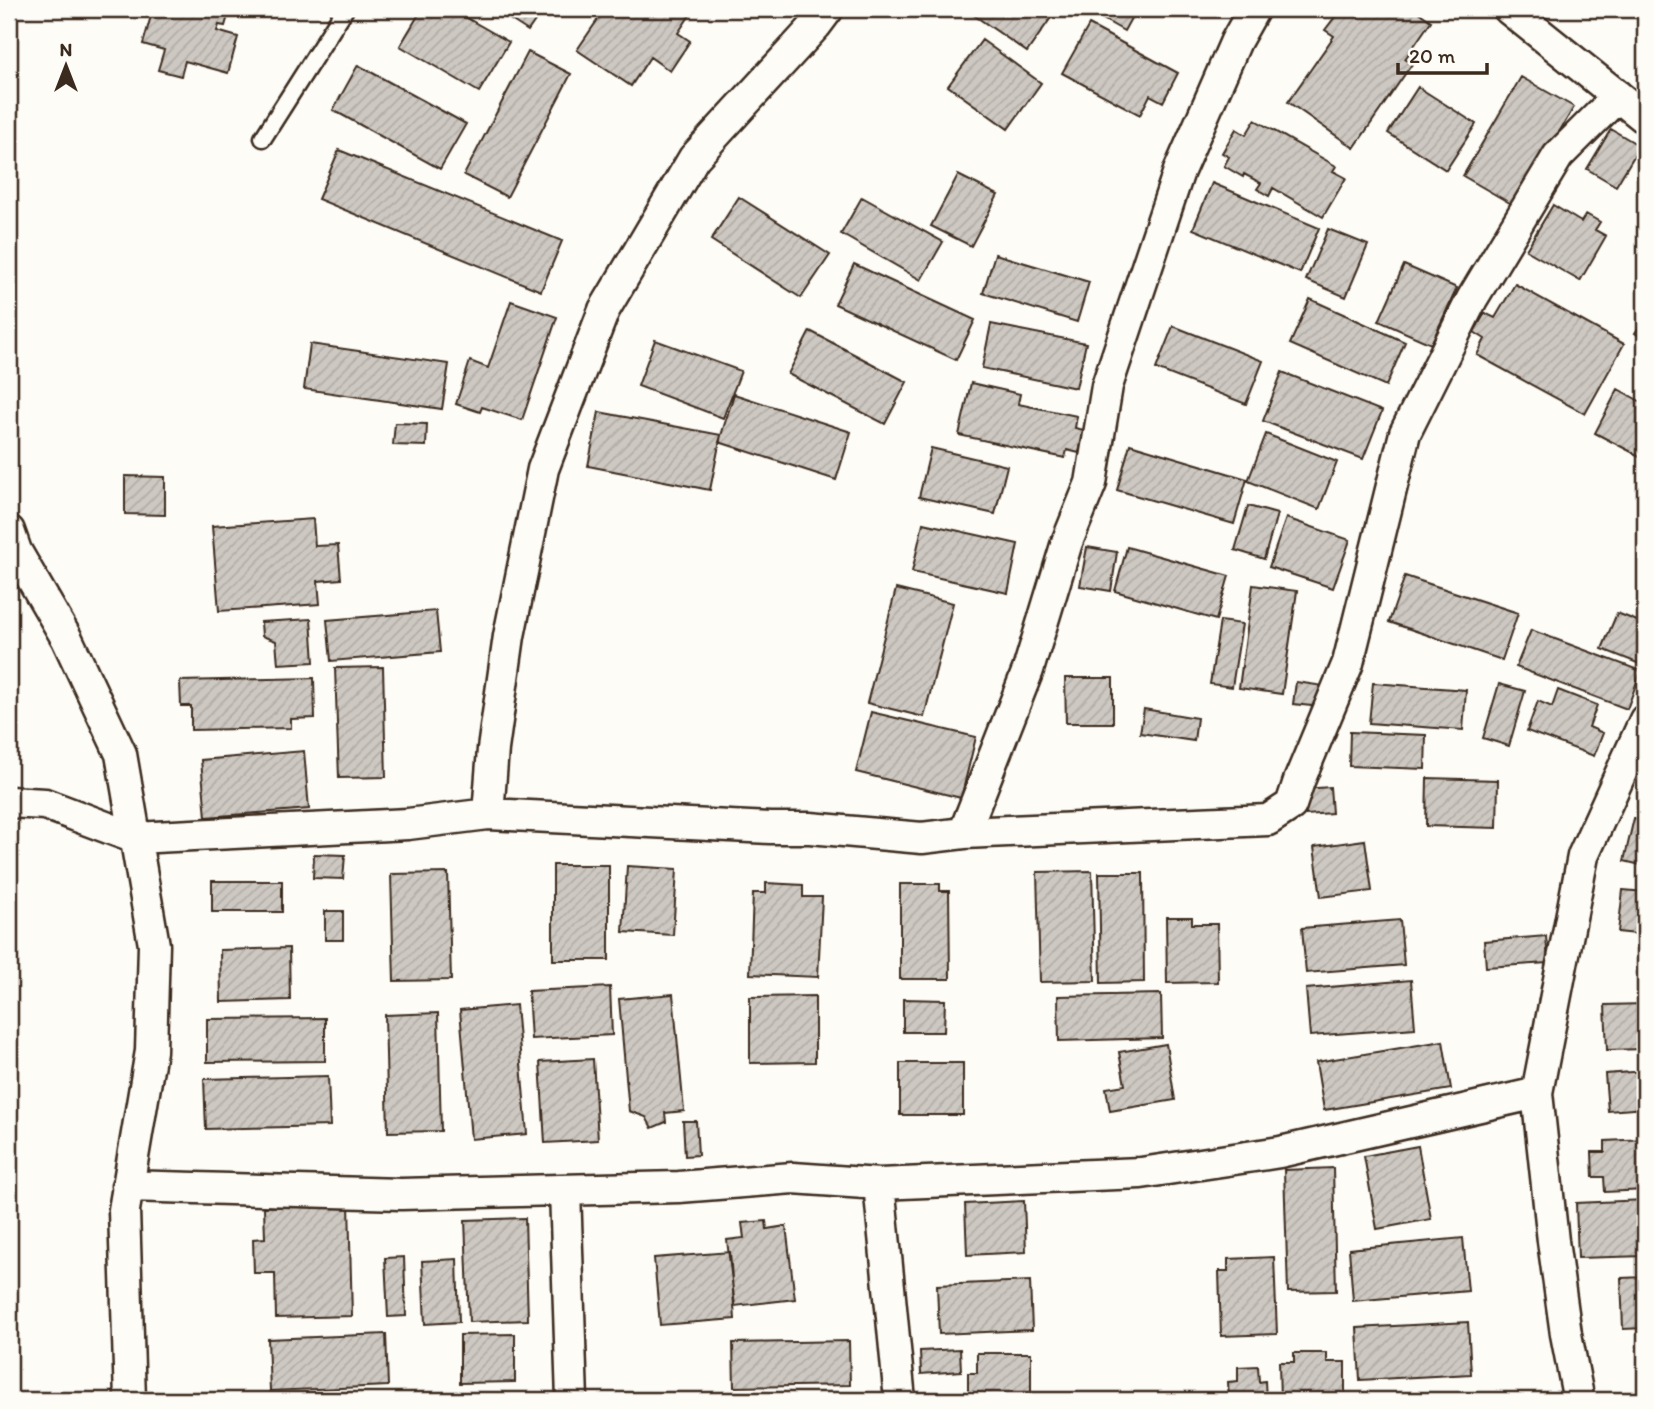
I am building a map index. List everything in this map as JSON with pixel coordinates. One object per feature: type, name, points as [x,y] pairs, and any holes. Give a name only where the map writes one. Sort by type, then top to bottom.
[{"type":"street","points":[[488,814],[493,749],[509,636],[543,469],[604,310],[694,158],[828,9]]},
{"type":"street","points":[[964,833],[1028,670],[1067,542],[1091,482],[1107,386],[1179,171],[1236,41],[1254,9]]},
{"type":"street","points":[[1509,9],[1645,118]]},
{"type":"street","points":[[9,802],[45,804],[135,838],[408,824],[488,814],[810,828],[922,838],[964,833],[1268,820],[1291,805],[1298,781],[1348,663],[1405,432],[1472,299],[1558,156],[1618,96]]},
{"type":"street","points":[[9,530],[16,551],[67,639],[121,754],[154,945],[151,1051],[124,1210],[130,1400]]},
{"type":"street","points":[[1576,1400],[1578,1396],[1553,1241],[1537,1093],[1583,856],[1645,720]]},
{"type":"street","points":[[127,1186],[401,1194],[679,1187],[793,1178],[880,1184],[1141,1173],[1280,1152],[1537,1093]]},
{"type":"street","points":[[880,1184],[900,1400]]},
{"type":"street","points":[[565,1190],[572,1400]]},
{"type":"lane","points":[[263,138],[345,9]]},
{"type":"building","points":[[153,9],[230,9],[225,26],[219,25],[217,31],[238,37],[228,73],[185,61],[181,76],[158,70],[164,50],[143,44]]},
{"type":"building","points":[[422,9],[451,9],[509,42],[479,92],[400,46]]},
{"type":"building","points":[[494,9],[543,9],[528,31]]},
{"type":"building","points":[[605,9],[694,9],[678,33],[690,41],[670,71],[650,57],[631,86],[577,50]]},
{"type":"building","points":[[965,9],[1057,9],[1027,52]]},
{"type":"building","points":[[1097,9],[1136,9],[1124,31],[1094,14]]},
{"type":"building","points":[[1341,9],[1414,9],[1431,21],[1405,59],[1412,64],[1354,148],[1288,102],[1334,36],[1325,30]]},
{"type":"building","points":[[1089,25],[1178,73],[1163,102],[1150,95],[1140,115],[1062,73]]},
{"type":"building","points":[[982,40],[1041,83],[1008,129],[948,86]]},
{"type":"building","points":[[528,52],[571,74],[507,197],[464,175]]},
{"type":"building","points":[[358,65],[466,124],[440,169],[333,110]]},
{"type":"building","points":[[1521,77],[1574,107],[1515,206],[1463,176]]},
{"type":"building","points":[[1418,87],[1476,124],[1446,170],[1388,133]]},
{"type":"building","points":[[1255,120],[1336,166],[1333,171],[1346,178],[1323,217],[1273,188],[1269,196],[1257,189],[1261,183],[1224,166],[1229,157],[1222,153],[1236,129],[1246,135]]},
{"type":"building","points":[[1611,129],[1640,146],[1616,186],[1587,169]]},
{"type":"building","points":[[339,150],[562,241],[541,291],[318,199]]},
{"type":"building","points":[[958,175],[998,195],[971,246],[931,226]]},
{"type":"building","points":[[1212,183],[1319,228],[1300,273],[1193,229]]},
{"type":"building","points":[[739,197],[830,255],[801,298],[711,240]]},
{"type":"building","points":[[862,197],[943,242],[921,280],[841,234]]},
{"type":"building","points":[[1553,205],[1581,222],[1586,214],[1600,222],[1595,230],[1606,236],[1580,281],[1526,250]]},
{"type":"building","points":[[1328,229],[1368,245],[1346,297],[1306,280]]},
{"type":"building","points":[[995,254],[1089,282],[1077,322],[983,293]]},
{"type":"building","points":[[854,264],[975,320],[956,360],[835,304]]},
{"type":"building","points":[[1404,265],[1457,288],[1431,344],[1379,321]]},
{"type":"building","points":[[1515,284],[1624,344],[1585,414],[1477,355],[1485,339],[1474,332],[1485,313],[1495,318]]},
{"type":"building","points":[[1310,299],[1405,342],[1386,386],[1290,344]]},
{"type":"building","points":[[511,301],[557,317],[522,420],[482,407],[480,412],[456,404],[470,361],[488,368]]},
{"type":"building","points":[[1645,319],[1645,340],[1635,333]]},
{"type":"building","points":[[991,324],[1086,343],[1076,388],[982,368]]},
{"type":"building","points":[[1173,326],[1263,361],[1246,404],[1156,369]]},
{"type":"building","points":[[810,331],[907,382],[885,424],[788,374]]},
{"type":"building","points":[[655,340],[741,371],[723,418],[638,386]]},
{"type":"building","points":[[310,344],[449,364],[442,409],[304,389]]},
{"type":"building","points":[[1282,372],[1382,411],[1363,459],[1263,421]]},
{"type":"building","points":[[971,383],[1020,394],[1018,404],[1077,416],[1075,428],[1084,430],[1079,453],[1067,450],[1065,458],[959,435]]},
{"type":"building","points":[[1618,389],[1645,404],[1645,459],[1595,433]]},
{"type":"building","points":[[734,394],[851,432],[836,480],[719,442]]},
{"type":"building","points":[[599,412],[721,435],[710,490],[588,466]]},
{"type":"building","points":[[395,423],[427,424],[426,446],[393,445]]},
{"type":"building","points":[[1266,434],[1337,462],[1319,509],[1248,481]]},
{"type":"building","points":[[1130,444],[1247,479],[1234,524],[1117,490]]},
{"type":"building","points":[[931,448],[1007,466],[995,514],[919,497]]},
{"type":"building","points":[[125,476],[165,477],[165,515],[125,514]]},
{"type":"building","points":[[1248,506],[1277,514],[1264,559],[1235,550]]},
{"type":"building","points":[[1286,518],[1350,540],[1333,588],[1269,567]]},
{"type":"building","points":[[313,519],[315,546],[338,545],[341,579],[318,581],[320,604],[219,611],[212,526]]},
{"type":"building","points":[[923,523],[1018,544],[1008,593],[912,572]]},
{"type":"building","points":[[1087,547],[1117,552],[1111,591],[1080,586]]},
{"type":"building","points":[[1127,547],[1229,576],[1216,620],[1115,591]]},
{"type":"building","points":[[1405,576],[1518,613],[1502,660],[1389,622]]},
{"type":"building","points":[[1253,585],[1297,591],[1282,694],[1239,688]]},
{"type":"building","points":[[896,589],[953,603],[924,717],[867,703]]},
{"type":"building","points":[[436,611],[440,652],[331,661],[327,620]]},
{"type":"building","points":[[1617,613],[1645,624],[1645,666],[1602,649]]},
{"type":"building","points":[[311,619],[314,662],[278,664],[276,641],[262,636],[261,622]]},
{"type":"building","points":[[1220,621],[1242,624],[1232,687],[1210,684]]},
{"type":"building","points":[[1531,630],[1641,671],[1627,709],[1516,667]]},
{"type":"building","points":[[383,667],[386,777],[339,778],[335,668]]},
{"type":"building","points":[[314,678],[315,718],[291,719],[291,728],[191,730],[191,706],[181,706],[180,681]]},
{"type":"building","points":[[1065,678],[1113,678],[1113,723],[1066,723]]},
{"type":"building","points":[[1296,682],[1324,686],[1321,707],[1293,704]]},
{"type":"building","points":[[1373,683],[1466,690],[1463,730],[1369,723]]},
{"type":"building","points":[[1499,684],[1525,691],[1509,746],[1483,738]]},
{"type":"building","points":[[1558,690],[1597,705],[1589,727],[1603,733],[1594,756],[1527,731],[1538,701],[1552,707]]},
{"type":"building","points":[[1144,709],[1197,718],[1194,741],[1140,733]]},
{"type":"building","points":[[871,712],[976,737],[961,798],[856,772]]},
{"type":"building","points":[[1350,732],[1426,735],[1425,769],[1349,766]]},
{"type":"building","points":[[304,751],[309,809],[206,817],[201,760]]},
{"type":"building","points":[[1427,778],[1498,780],[1497,828],[1426,826]]},
{"type":"building","points":[[1330,787],[1332,813],[1306,815],[1304,789]]},
{"type":"building","points":[[1634,818],[1645,821],[1645,866],[1624,861]]},
{"type":"building","points":[[1365,840],[1372,891],[1321,897],[1314,847]]},
{"type":"building","points":[[314,854],[345,855],[343,879],[313,878]]},
{"type":"building","points":[[553,865],[609,865],[609,960],[553,960]]},
{"type":"building","points":[[627,866],[677,869],[673,935],[623,932]]},
{"type":"building","points":[[1092,871],[1095,981],[1040,982],[1037,872]]},
{"type":"building","points":[[448,873],[451,980],[394,981],[391,874]]},
{"type":"building","points":[[1099,873],[1143,873],[1144,982],[1101,983]]},
{"type":"building","points":[[212,881],[282,881],[282,912],[212,912]]},
{"type":"building","points":[[766,883],[803,885],[803,897],[822,897],[818,977],[750,974],[753,893],[766,893]]},
{"type":"building","points":[[900,884],[940,884],[940,891],[949,891],[950,979],[900,979]]},
{"type":"building","points":[[1623,890],[1645,892],[1645,935],[1618,932]]},
{"type":"building","points":[[325,911],[343,911],[343,940],[325,940]]},
{"type":"building","points":[[1166,917],[1192,917],[1192,924],[1217,924],[1218,982],[1167,983]]},
{"type":"building","points":[[1400,920],[1404,965],[1306,973],[1302,928]]},
{"type":"building","points":[[1546,936],[1548,963],[1486,967],[1484,941]]},
{"type":"building","points":[[289,948],[290,1000],[221,1002],[220,950]]},
{"type":"building","points":[[1411,980],[1415,1028],[1310,1036],[1306,989]]},
{"type":"building","points":[[610,987],[612,1035],[531,1039],[528,991]]},
{"type":"building","points":[[673,994],[684,1111],[665,1113],[666,1122],[652,1128],[646,1117],[629,1111],[619,999]]},
{"type":"building","points":[[1161,994],[1162,1038],[1059,1041],[1058,996]]},
{"type":"building","points":[[815,996],[815,1062],[750,1063],[750,997]]},
{"type":"building","points":[[903,999],[945,1000],[944,1032],[903,1032]]},
{"type":"building","points":[[1645,1004],[1645,1049],[1607,1050],[1605,1005]]},
{"type":"building","points":[[516,1005],[527,1134],[471,1139],[460,1010]]},
{"type":"building","points":[[438,1013],[441,1131],[388,1132],[385,1015]]},
{"type":"building","points":[[325,1018],[325,1061],[207,1062],[207,1019]]},
{"type":"building","points":[[1443,1041],[1451,1089],[1324,1110],[1316,1062]]},
{"type":"building","points":[[1166,1044],[1175,1100],[1110,1111],[1106,1088],[1125,1085],[1119,1052]]},
{"type":"building","points":[[593,1059],[598,1140],[545,1143],[540,1062]]},
{"type":"building","points":[[900,1063],[963,1063],[963,1115],[900,1115]]},
{"type":"building","points":[[1645,1071],[1645,1108],[1608,1111],[1605,1074]]},
{"type":"building","points":[[328,1076],[330,1126],[206,1129],[204,1079]]},
{"type":"building","points":[[683,1121],[696,1121],[698,1155],[685,1156]]},
{"type":"building","points":[[1645,1139],[1645,1190],[1605,1192],[1604,1177],[1593,1177],[1592,1152],[1605,1152],[1605,1141]]},
{"type":"building","points":[[1418,1146],[1431,1219],[1377,1229],[1364,1156]]},
{"type":"building","points":[[1333,1168],[1336,1291],[1288,1292],[1284,1170]]},
{"type":"building","points":[[1645,1200],[1645,1256],[1578,1258],[1576,1203]]},
{"type":"building","points":[[1024,1201],[1026,1252],[967,1255],[965,1204]]},
{"type":"building","points":[[349,1204],[352,1316],[276,1318],[275,1273],[254,1273],[253,1239],[265,1238],[264,1207]]},
{"type":"building","points":[[525,1218],[528,1320],[469,1322],[465,1220]]},
{"type":"building","points":[[766,1221],[767,1229],[786,1226],[795,1299],[735,1306],[727,1240],[744,1238],[742,1223]]},
{"type":"building","points":[[1463,1238],[1468,1291],[1353,1301],[1349,1249]]},
{"type":"building","points":[[730,1252],[735,1319],[660,1325],[654,1258]]},
{"type":"building","points":[[404,1257],[406,1316],[388,1317],[385,1258]]},
{"type":"building","points":[[1274,1257],[1277,1334],[1221,1336],[1219,1271],[1228,1271],[1228,1259]]},
{"type":"building","points":[[457,1259],[459,1322],[425,1324],[422,1261]]},
{"type":"building","points":[[1645,1277],[1645,1328],[1623,1329],[1621,1278]]},
{"type":"building","points":[[1030,1281],[1032,1330],[939,1334],[937,1285]]},
{"type":"building","points":[[1468,1322],[1471,1374],[1360,1380],[1357,1328]]},
{"type":"building","points":[[386,1334],[388,1386],[270,1391],[268,1339]]},
{"type":"building","points":[[515,1334],[515,1382],[460,1383],[460,1335]]},
{"type":"building","points":[[849,1341],[850,1385],[734,1387],[733,1343]]},
{"type":"building","points":[[960,1349],[961,1371],[921,1374],[920,1351]]},
{"type":"building","points":[[977,1353],[1031,1353],[1031,1400],[968,1400],[968,1373],[977,1373]]},
{"type":"building","points":[[1294,1353],[1327,1353],[1327,1362],[1345,1362],[1345,1400],[1280,1400],[1279,1362],[1294,1362]]},
{"type":"building","points":[[1258,1366],[1259,1382],[1265,1381],[1266,1400],[1229,1400],[1228,1382],[1238,1381],[1238,1367]]}]
